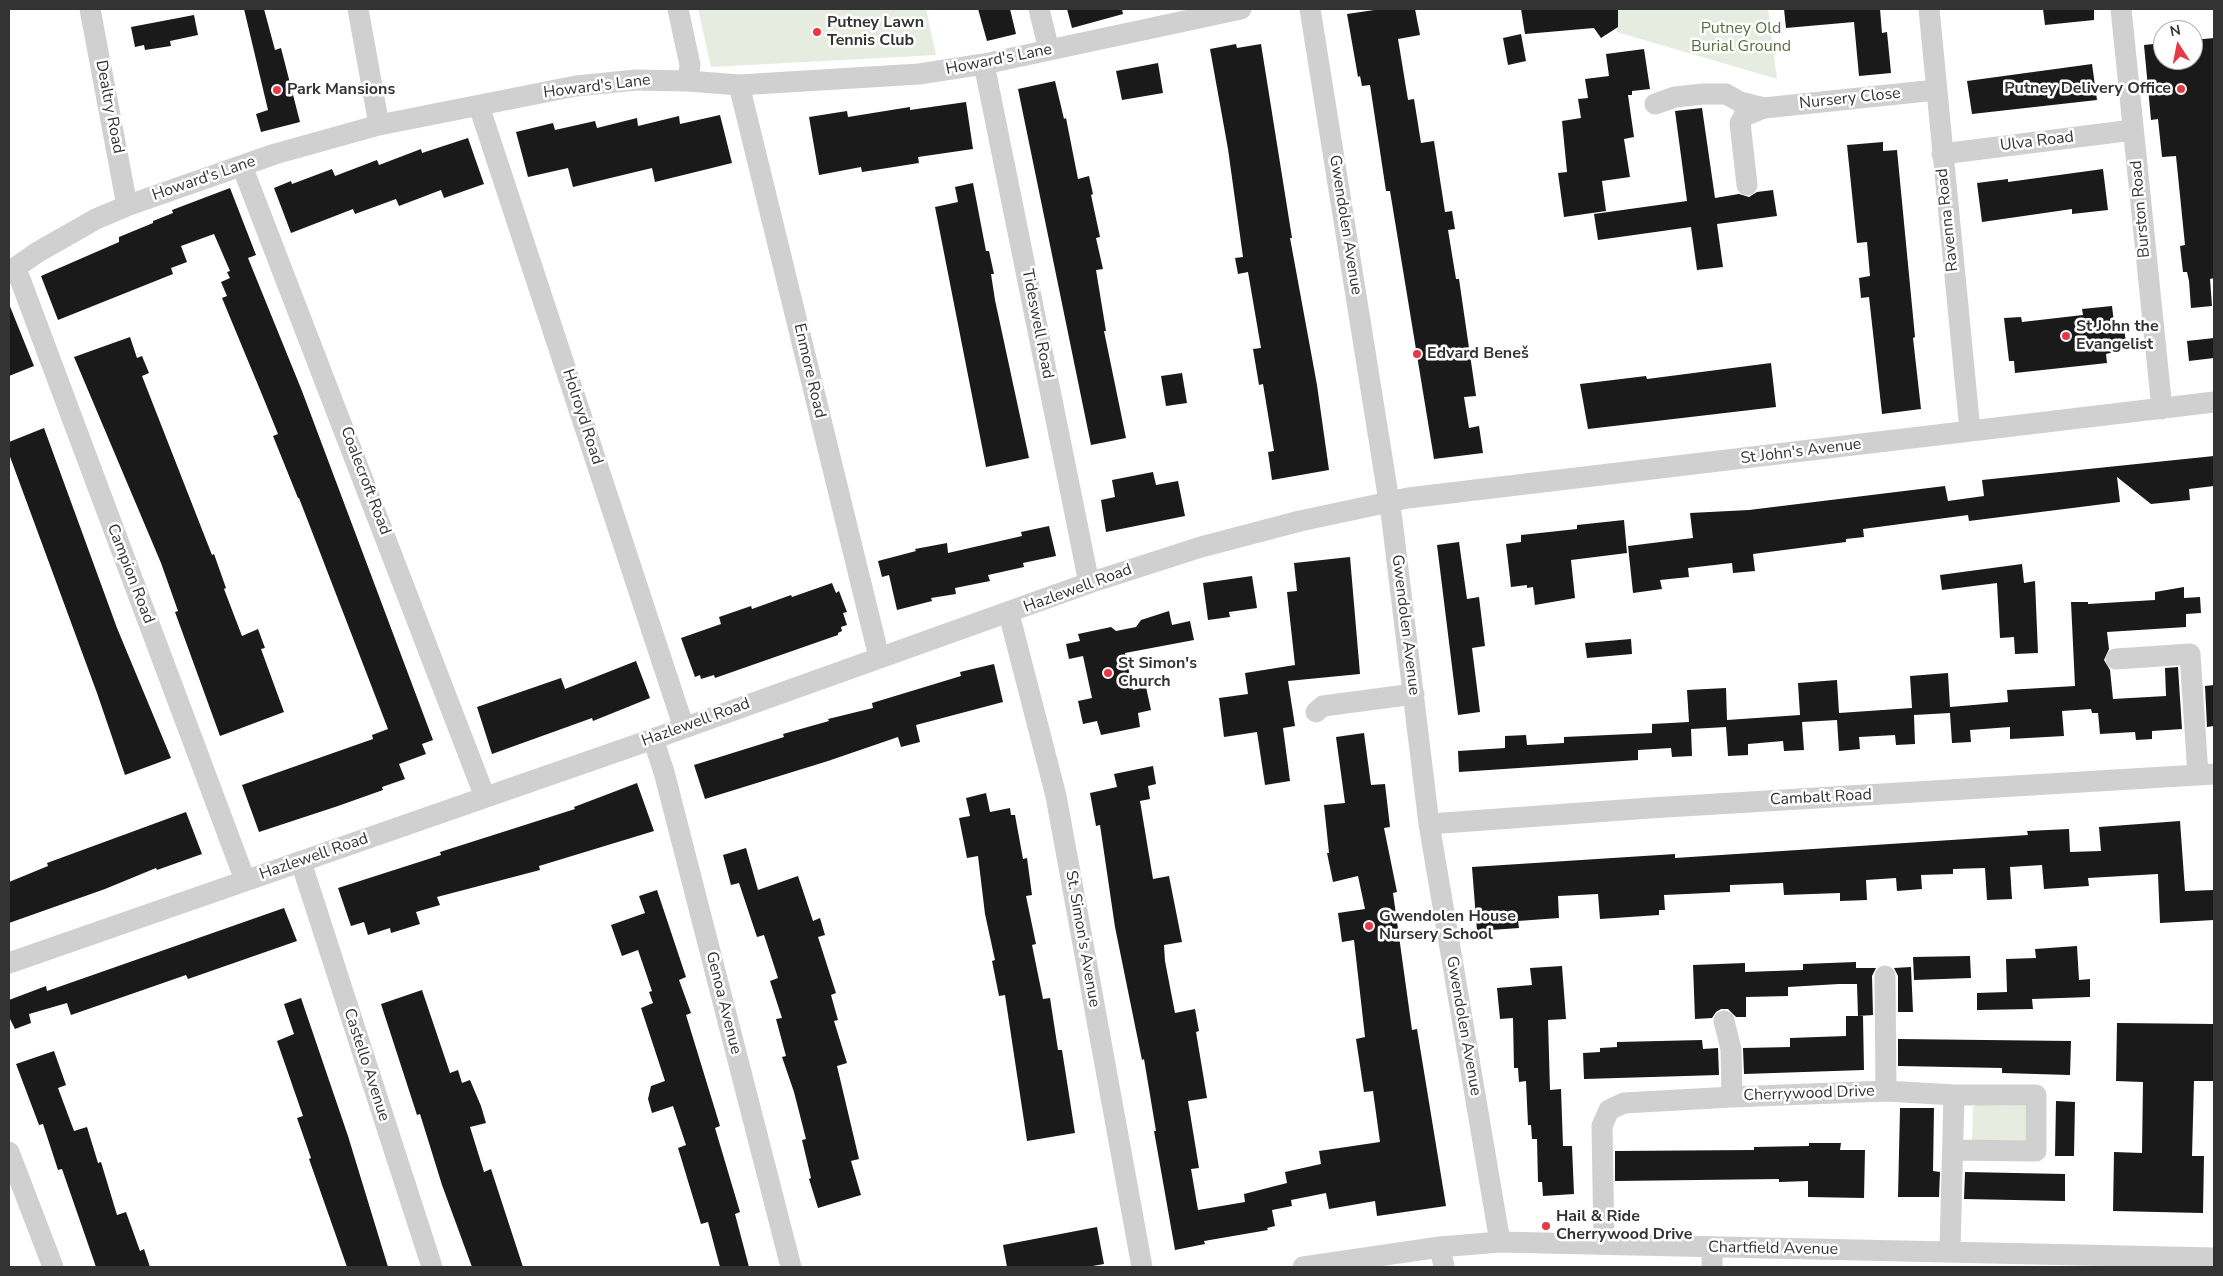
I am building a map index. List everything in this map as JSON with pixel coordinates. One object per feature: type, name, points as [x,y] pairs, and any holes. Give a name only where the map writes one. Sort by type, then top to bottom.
[{"type":"street","name":"Dealtry Road","points":[[90,9],[125,194],[129,205]]},
{"type":"street","points":[[358,9],[379,125]]},
{"type":"street","points":[[678,9],[690,65],[688,80]]},
{"type":"street","points":[[1039,9],[1049,50]]},
{"type":"street","name":"Howard's Lane","points":[[10,271],[96,219],[129,205],[242,166],[379,125],[576,86],[636,80],[688,80],[739,85],[919,74],[984,64],[1241,9]]},
{"type":"street","name":"Gwendolen Avenue","points":[[1310,9],[1389,502],[1429,824],[1500,1242]]},
{"type":"street","name":"Ravenna Road","points":[[1928,9],[1970,430]]},
{"type":"street","name":"Burston Road","points":[[2121,9],[2162,409]]},
{"type":"street","name":"Tideswell Road","points":[[984,64],[1089,583]]},
{"type":"street","name":"Enmore Road","points":[[739,85],[879,658]]},
{"type":"street","name":"Nursery Close","points":[[1747,186],[1740,123],[1744,116],[1764,108],[1936,90]]},
{"type":"street","name":"Nursery Close","points":[[1655,104],[1675,97],[1726,94],[1740,102],[1764,108]]},
{"type":"street","name":"Holroyd Road","points":[[479,106],[684,728]]},
{"type":"street","name":"Ulva Road","points":[[1942,154],[2133,130]]},
{"type":"street","name":"Coalecroft Road","points":[[242,166],[485,797]]},
{"type":"street","name":"Campion Road","points":[[10,271],[20,279],[245,880]]},
{"type":"street","name":"St John's Avenue","points":[[1389,502],[1970,430],[2214,402]]},
{"type":"street","name":"Hazlewell Road","points":[[9,963],[1009,614],[1089,583],[1201,547],[1300,521],[1389,502]]},
{"type":"street","name":"St. Simon's Avenue","points":[[1009,614],[1056,796],[1142,1267]]},
{"type":"street","points":[[2116,659],[2190,654],[2206,774]]},
{"type":"street","points":[[1316,712],[1323,706],[1414,694]]},
{"type":"street","name":"Genoa Avenue","points":[[653,739],[664,772],[791,1267]]},
{"type":"street","name":"Cambalt Road","points":[[1429,824],[1650,808],[2206,774]]},
{"type":"street","name":"Castello Avenue","points":[[300,862],[432,1267]]},
{"type":"street","name":"Cherrywood Drive","points":[[1886,976],[1886,1092]]},
{"type":"street","name":"Cherrywood Drive","points":[[1724,1021],[1731,1049],[1732,1097]]},
{"type":"street","name":"Cherrywood Drive","points":[[1604,1243],[1602,1126],[1609,1110],[1624,1103],[1886,1092],[1954,1095],[2036,1095],[2036,1151],[1953,1150]]},
{"type":"street","points":[[1950,1251],[1954,1095]]},
{"type":"street","points":[[9,1152],[53,1267]]},
{"type":"street","name":"Chartfield Avenue","points":[[1302,1267],[1442,1257],[1500,1242],[1604,1243],[1712,1257],[1950,1251],[2214,1258]]},
{"type":"green space","name":"Putney Lawn Tennis Club","points":[[698,9],[926,9],[936,55],[711,67]]},
{"type":"green space","name":"Putney Old Burial Ground","points":[[1617,9],[1768,9],[1777,79],[1617,32]]},
{"type":"green space","points":[[1977,1105],[2025,1106],[2025,1141],[1972,1142],[1973,1107]]},
{"type":"building","points":[[244,9],[264,9],[275,50],[281,48],[300,122],[261,132],[256,114],[268,110]]},
{"type":"building","points":[[978,9],[1010,9],[1016,34],[987,41]]},
{"type":"building","points":[[1067,9],[1122,9],[1123,14],[1072,28]]},
{"type":"building","points":[[1381,9],[1415,9],[1420,35],[1398,39],[1408,100],[1414,99],[1421,143],[1434,141],[1445,212],[1452,211],[1455,229],[1448,230],[1456,279],[1459,279],[1476,396],[1464,397],[1469,428],[1479,426],[1483,453],[1434,459],[1390,191],[1386,191],[1370,85],[1362,86],[1360,76],[1358,77],[1347,14]]},
{"type":"building","points":[[1521,9],[1618,9],[1618,27],[1601,38],[1594,28],[1525,34]]},
{"type":"building","points":[[1784,9],[1880,9],[1882,33],[1887,32],[1891,73],[1859,76],[1854,22],[1786,28]]},
{"type":"building","points":[[2043,9],[2094,9],[2094,20],[2045,25]]},
{"type":"building","points":[[194,15],[198,35],[170,41],[171,46],[145,50],[144,45],[135,47],[131,27]]},
{"type":"building","points":[[1521,34],[1526,61],[1508,65],[1503,38]]},
{"type":"building","points":[[2214,38],[2214,278],[2210,279],[2212,306],[2191,308],[2189,281],[2187,272],[2183,272],[2180,246],[2185,245],[2176,156],[2162,157],[2158,119],[2151,120],[2144,45],[2153,44],[2153,70],[2203,70],[2203,39]]},
{"type":"building","points":[[1236,44],[1237,48],[1261,44],[1292,238],[1290,238],[1317,385],[1329,470],[1272,480],[1268,452],[1274,451],[1263,384],[1259,385],[1253,349],[1261,348],[1248,272],[1238,274],[1235,258],[1243,257],[1228,149],[1210,49]]},
{"type":"building","points":[[1644,49],[1650,89],[1632,91],[1632,95],[1628,95],[1634,137],[1624,139],[1630,177],[1602,181],[1606,211],[1564,217],[1558,173],[1567,172],[1562,121],[1581,118],[1578,99],[1588,98],[1585,79],[1609,76],[1606,54]]},
{"type":"building","points":[[1158,63],[1163,93],[1122,100],[1116,71]]},
{"type":"building","points":[[2092,64],[2097,100],[1972,114],[1967,81]]},
{"type":"building","points":[[1055,81],[1064,119],[1066,118],[1078,179],[1089,176],[1093,194],[1091,195],[1100,237],[1096,238],[1103,269],[1096,270],[1106,331],[1104,331],[1126,438],[1091,445],[1018,89]]},
{"type":"building","points":[[966,102],[973,149],[918,157],[919,163],[862,172],[861,167],[819,175],[809,117],[847,111],[848,117],[910,107],[910,110]]},
{"type":"building","points":[[1702,108],[1715,198],[1739,194],[1749,197],[1757,192],[1773,190],[1777,216],[1717,224],[1723,267],[1697,270],[1691,227],[1598,240],[1594,214],[1687,201],[1675,111]]},
{"type":"building","points":[[720,115],[732,163],[655,182],[652,168],[573,187],[568,168],[528,177],[516,132],[553,123],[555,130],[595,121],[597,128],[637,118],[638,126],[679,116],[680,124]]},
{"type":"building","points":[[468,138],[484,184],[444,198],[441,190],[399,206],[396,199],[355,214],[353,209],[291,233],[274,188],[291,181],[292,184],[332,169],[335,176],[377,160],[379,165],[421,149],[422,153]]},
{"type":"building","points":[[1883,142],[1883,151],[1897,150],[1921,409],[1882,414],[1869,297],[1861,298],[1859,278],[1870,276],[1867,242],[1857,243],[1847,145]]},
{"type":"building","points":[[2103,169],[2108,210],[2072,214],[2072,209],[1982,222],[1977,183],[2008,179],[2008,182]]},
{"type":"building","points":[[973,183],[986,251],[989,251],[994,274],[991,274],[995,300],[1029,458],[986,467],[935,207],[958,202],[955,187]]},
{"type":"building","points":[[230,188],[256,255],[248,258],[302,391],[433,740],[422,744],[426,754],[399,764],[405,779],[382,787],[383,790],[259,832],[242,785],[373,739],[372,735],[388,729],[299,498],[273,436],[278,434],[222,298],[227,296],[221,282],[230,278],[227,272],[230,271],[214,234],[181,246],[187,262],[171,268],[173,274],[58,320],[41,276],[119,242],[119,237],[173,213],[172,210]]},
{"type":"building","points":[[9,304],[34,366],[9,376]]},
{"type":"building","name":"St John the Evangelist","points":[[2112,306],[2114,323],[2123,322],[2127,349],[2106,354],[2107,363],[2015,373],[2014,361],[2009,361],[2004,318],[2021,317],[2022,322],[2083,315],[2082,309]]},
{"type":"building","points":[[130,337],[137,358],[142,356],[149,373],[142,376],[212,555],[214,554],[226,588],[224,589],[242,636],[258,629],[265,648],[261,649],[284,712],[220,736],[175,612],[178,611],[161,563],[74,357]]},
{"type":"building","points":[[2214,338],[2214,358],[2189,361],[2187,341]]},
{"type":"building","points":[[1771,363],[1776,407],[1588,429],[1580,384],[1646,376],[1647,379]]},
{"type":"building","points":[[1182,373],[1187,403],[1166,406],[1161,376]]},
{"type":"building","points":[[44,428],[117,628],[171,758],[125,775],[97,693],[9,454],[9,442]]},
{"type":"building","points":[[2214,456],[2214,486],[2189,489],[2190,500],[2151,504],[2117,477],[2120,502],[1969,521],[1968,515],[1863,529],[1864,537],[1846,539],[1846,542],[1753,554],[1755,571],[1733,573],[1732,563],[1688,568],[1689,577],[1660,580],[1662,589],[1633,593],[1628,546],[1693,538],[1690,513],[1749,510],[1945,486],[1948,501],[1984,496],[1982,480]]},
{"type":"building","points":[[1153,472],[1156,485],[1178,481],[1185,516],[1106,532],[1101,500],[1115,497],[1112,480]]},
{"type":"building","points":[[1624,520],[1627,553],[1571,560],[1575,598],[1535,605],[1533,587],[1527,588],[1527,585],[1511,587],[1506,544],[1521,542],[1521,535],[1577,529],[1577,525]]},
{"type":"building","points":[[1049,526],[1056,556],[1023,563],[1024,567],[988,575],[990,581],[955,588],[956,594],[931,598],[932,601],[897,610],[889,575],[882,577],[878,561],[916,551],[915,549],[947,543],[948,553],[1022,536],[1021,532]]},
{"type":"building","points":[[1459,542],[1467,599],[1479,597],[1485,646],[1472,648],[1480,712],[1458,715],[1437,545]]},
{"type":"building","points":[[1350,557],[1360,674],[1288,681],[1295,726],[1283,728],[1290,781],[1265,785],[1257,732],[1224,737],[1219,698],[1248,694],[1245,673],[1295,665],[1287,592],[1297,591],[1294,563]]},
{"type":"building","points":[[2022,564],[2024,583],[2035,581],[2038,653],[2015,654],[2014,637],[2000,638],[1997,583],[1942,590],[1940,575]]},
{"type":"building","points":[[1252,576],[1257,608],[1229,612],[1230,617],[1208,620],[1203,583]]},
{"type":"building","points":[[832,583],[836,593],[839,591],[847,612],[843,613],[847,625],[841,627],[842,631],[838,635],[715,678],[714,675],[701,679],[700,675],[695,677],[681,638],[721,624],[719,617],[751,606],[752,609],[791,595],[792,597]]},
{"type":"building","points":[[2184,587],[2184,598],[2200,597],[2201,613],[2186,614],[2186,627],[2107,632],[2109,649],[2104,660],[2110,670],[2113,699],[2166,696],[2165,668],[2178,667],[2182,729],[2152,731],[2152,739],[2136,740],[2135,732],[2100,734],[2098,713],[2092,713],[2091,709],[2062,711],[2064,736],[2010,739],[2010,727],[1970,730],[1971,742],[1952,743],[1950,713],[1914,715],[1915,744],[1896,745],[1895,735],[1859,737],[1860,749],[1839,751],[1837,720],[1802,722],[1804,750],[1784,751],[1783,741],[1748,744],[1748,755],[1728,756],[1726,727],[1691,729],[1692,756],[1672,757],[1671,748],[1638,750],[1638,760],[1459,772],[1458,751],[1505,748],[1505,736],[1526,735],[1527,745],[1564,743],[1564,737],[1652,733],[1652,724],[1689,722],[1687,690],[1726,688],[1727,720],[1800,715],[1798,683],[1837,680],[1839,713],[1912,708],[1910,676],[1948,673],[1950,707],[2008,702],[2007,690],[2075,686],[2071,602],[2088,602],[2088,604],[2155,600],[2155,592]]},
{"type":"building","name":"St Simon's Church","points":[[1169,611],[1172,625],[1190,621],[1194,640],[1125,653],[1133,690],[1146,687],[1151,710],[1138,713],[1140,727],[1101,735],[1097,721],[1083,724],[1078,701],[1092,698],[1083,656],[1069,659],[1066,644],[1080,641],[1078,634],[1111,627],[1116,631],[1136,627],[1141,620]]},
{"type":"building","points":[[1631,639],[1632,654],[1587,658],[1585,643]]},
{"type":"building","points":[[636,661],[650,698],[593,721],[592,718],[492,754],[477,707],[561,678],[565,689]]},
{"type":"building","points":[[994,664],[1003,702],[916,725],[920,742],[901,747],[898,737],[705,799],[694,765],[784,737],[783,734],[829,721],[828,719],[873,708],[872,703],[961,676],[960,672]]},
{"type":"building","points":[[2214,685],[2214,726],[2207,727],[2205,686]]},
{"type":"building","points":[[1364,733],[1371,785],[1385,784],[1390,827],[1384,828],[1397,892],[1393,893],[1412,1030],[1417,1029],[1446,1206],[1377,1216],[1375,1201],[1329,1209],[1326,1193],[1291,1200],[1292,1206],[1272,1210],[1275,1226],[1267,1228],[1268,1230],[1204,1241],[1205,1244],[1175,1250],[1154,1131],[1156,1131],[1144,1059],[1142,1060],[1115,927],[1100,825],[1096,826],[1090,793],[1117,787],[1114,774],[1153,766],[1156,784],[1148,786],[1150,799],[1140,801],[1153,879],[1169,876],[1182,942],[1164,945],[1165,961],[1175,1013],[1195,1009],[1199,1031],[1196,1032],[1207,1098],[1188,1101],[1199,1168],[1191,1169],[1198,1210],[1245,1202],[1244,1194],[1287,1183],[1285,1172],[1321,1164],[1319,1151],[1380,1142],[1373,1091],[1364,1092],[1356,1039],[1365,1037],[1354,940],[1342,942],[1338,913],[1365,909],[1358,876],[1333,882],[1327,853],[1329,853],[1324,805],[1345,803],[1336,737]]},
{"type":"building","points":[[637,783],[654,831],[539,866],[540,870],[437,897],[440,905],[416,912],[420,924],[391,933],[390,928],[368,935],[364,922],[351,926],[338,888],[441,855],[440,852],[575,809],[574,807]]},
{"type":"building","points":[[986,793],[990,812],[1010,808],[1011,815],[1015,815],[1023,859],[1027,858],[1032,895],[1026,896],[1036,944],[1032,945],[1043,999],[1050,998],[1058,1050],[1062,1050],[1075,1133],[1027,1141],[1005,995],[999,996],[992,961],[995,960],[985,914],[978,856],[967,858],[959,818],[970,816],[966,798]]},
{"type":"building","points":[[186,812],[202,854],[157,870],[156,868],[105,889],[9,923],[9,882],[48,866],[47,863]]},
{"type":"building","points":[[2180,821],[2185,891],[2214,890],[2214,920],[2160,923],[2158,874],[2088,878],[2089,886],[2044,889],[2042,865],[2010,867],[2012,899],[1987,900],[1985,868],[1953,869],[1953,874],[1921,875],[1922,889],[1897,891],[1896,878],[1866,880],[1867,900],[1840,901],[1840,893],[1784,895],[1783,883],[1730,885],[1730,892],[1664,895],[1665,910],[1659,910],[1659,915],[1600,919],[1598,894],[1558,896],[1559,918],[1518,921],[1519,928],[1477,931],[1472,867],[1675,854],[1675,858],[2028,835],[2027,831],[2069,829],[2070,852],[2101,851],[2099,827]]},
{"type":"building","points":[[746,848],[758,890],[798,876],[813,921],[820,918],[825,935],[818,937],[836,993],[831,995],[838,1020],[834,1021],[847,1063],[837,1066],[859,1159],[851,1161],[861,1195],[818,1208],[809,1179],[811,1178],[802,1140],[806,1139],[794,1092],[782,1057],[786,1056],[776,1019],[782,1018],[770,981],[778,978],[764,935],[757,937],[739,883],[731,885],[723,855]]},
{"type":"building","points":[[657,890],[686,977],[679,980],[691,1013],[686,1015],[720,1126],[715,1128],[740,1212],[735,1214],[749,1267],[720,1267],[708,1222],[701,1224],[678,1148],[686,1145],[673,1106],[652,1113],[648,1099],[651,1086],[665,1081],[641,1008],[653,1003],[649,992],[652,991],[638,950],[622,956],[611,925],[645,913],[639,896]]},
{"type":"building","points":[[284,908],[297,941],[188,979],[186,975],[71,1015],[67,1003],[29,1014],[31,1023],[15,1029],[9,1017],[9,1000],[46,986],[47,991]]},
{"type":"building","points":[[2077,946],[2079,980],[2090,979],[2090,997],[2032,999],[2033,1009],[1977,1010],[1977,993],[2007,992],[2006,959],[2036,958],[2035,949]]},
{"type":"building","points":[[1970,956],[1971,978],[1914,980],[1913,957]]},
{"type":"building","points":[[1856,962],[1856,968],[1876,968],[1872,976],[1873,1015],[1858,1016],[1857,984],[1839,984],[1788,987],[1788,996],[1746,997],[1746,1017],[1736,1017],[1728,1009],[1721,1009],[1712,1018],[1695,1019],[1693,965],[1745,963],[1745,972],[1803,970],[1803,964]]},
{"type":"building","points":[[1562,966],[1566,1019],[1548,1020],[1550,1090],[1561,1089],[1563,1146],[1572,1146],[1574,1194],[1543,1196],[1542,1182],[1538,1182],[1537,1139],[1532,1139],[1531,1125],[1528,1125],[1526,1081],[1519,1082],[1518,1068],[1514,1068],[1513,1018],[1500,1019],[1497,988],[1532,985],[1530,968]]},
{"type":"building","points":[[1911,967],[1913,1012],[1898,1012],[1898,976],[1894,968]]},
{"type":"building","points":[[422,990],[450,1073],[458,1070],[462,1083],[470,1080],[481,1106],[486,1123],[470,1127],[484,1172],[491,1169],[523,1267],[472,1267],[442,1185],[420,1114],[417,1115],[381,1004]]},
{"type":"building","points":[[301,998],[348,1136],[388,1267],[347,1267],[309,1159],[311,1158],[297,1118],[303,1116],[277,1041],[294,1034],[284,1004]]},
{"type":"building","points":[[1846,1016],[1863,1016],[1864,1070],[1744,1074],[1743,1048],[1790,1047],[1790,1038],[1846,1036]]},
{"type":"building","points":[[2117,1023],[2214,1024],[2214,1081],[2194,1081],[2192,1156],[2204,1156],[2203,1213],[2113,1211],[2114,1152],[2142,1153],[2143,1082],[2116,1081]]},
{"type":"building","points":[[1898,1039],[2071,1041],[2070,1075],[2002,1073],[2002,1068],[1898,1066]]},
{"type":"building","points":[[1702,1040],[1703,1049],[1718,1048],[1719,1075],[1584,1079],[1583,1053],[1600,1052],[1600,1048],[1617,1047],[1617,1042]]},
{"type":"building","points":[[54,1051],[66,1085],[58,1088],[74,1131],[87,1127],[98,1163],[101,1162],[117,1215],[126,1212],[140,1251],[144,1249],[150,1267],[96,1267],[62,1169],[58,1170],[43,1124],[39,1125],[16,1064]]},
{"type":"building","points":[[2056,1101],[2075,1102],[2074,1156],[2055,1156]]},
{"type":"building","points":[[1900,1108],[1934,1108],[1933,1171],[1940,1172],[1939,1197],[1898,1197]]},
{"type":"building","points":[[1809,1143],[1841,1143],[1840,1150],[1865,1150],[1864,1198],[1808,1197],[1808,1181],[1779,1182],[1779,1179],[1615,1181],[1615,1151],[1754,1150],[1754,1147],[1809,1146]]},
{"type":"building","points":[[1965,1172],[2065,1174],[2065,1201],[1964,1199]]},
{"type":"building","points":[[1097,1227],[1104,1264],[1087,1267],[1007,1267],[1003,1245]]},
{"type":"place","name":"Putney Lawn Tennis Club","points":[[817,32]]},
{"type":"place","name":"Putney Delivery Office","points":[[2181,89]]},
{"type":"place","name":"Park Mansions","points":[[277,90]]},
{"type":"place","name":"St John the Evangelist","points":[[2066,336]]},
{"type":"place","name":"Edvard Beneš","points":[[1417,354]]},
{"type":"place","name":"St Simon's Church","points":[[1108,673]]},
{"type":"place","name":"Gwendolen House Nursery School","points":[[1369,926]]},
{"type":"place","name":"Hail & Ride Cherrywood Drive","points":[[1546,1226]]}]
